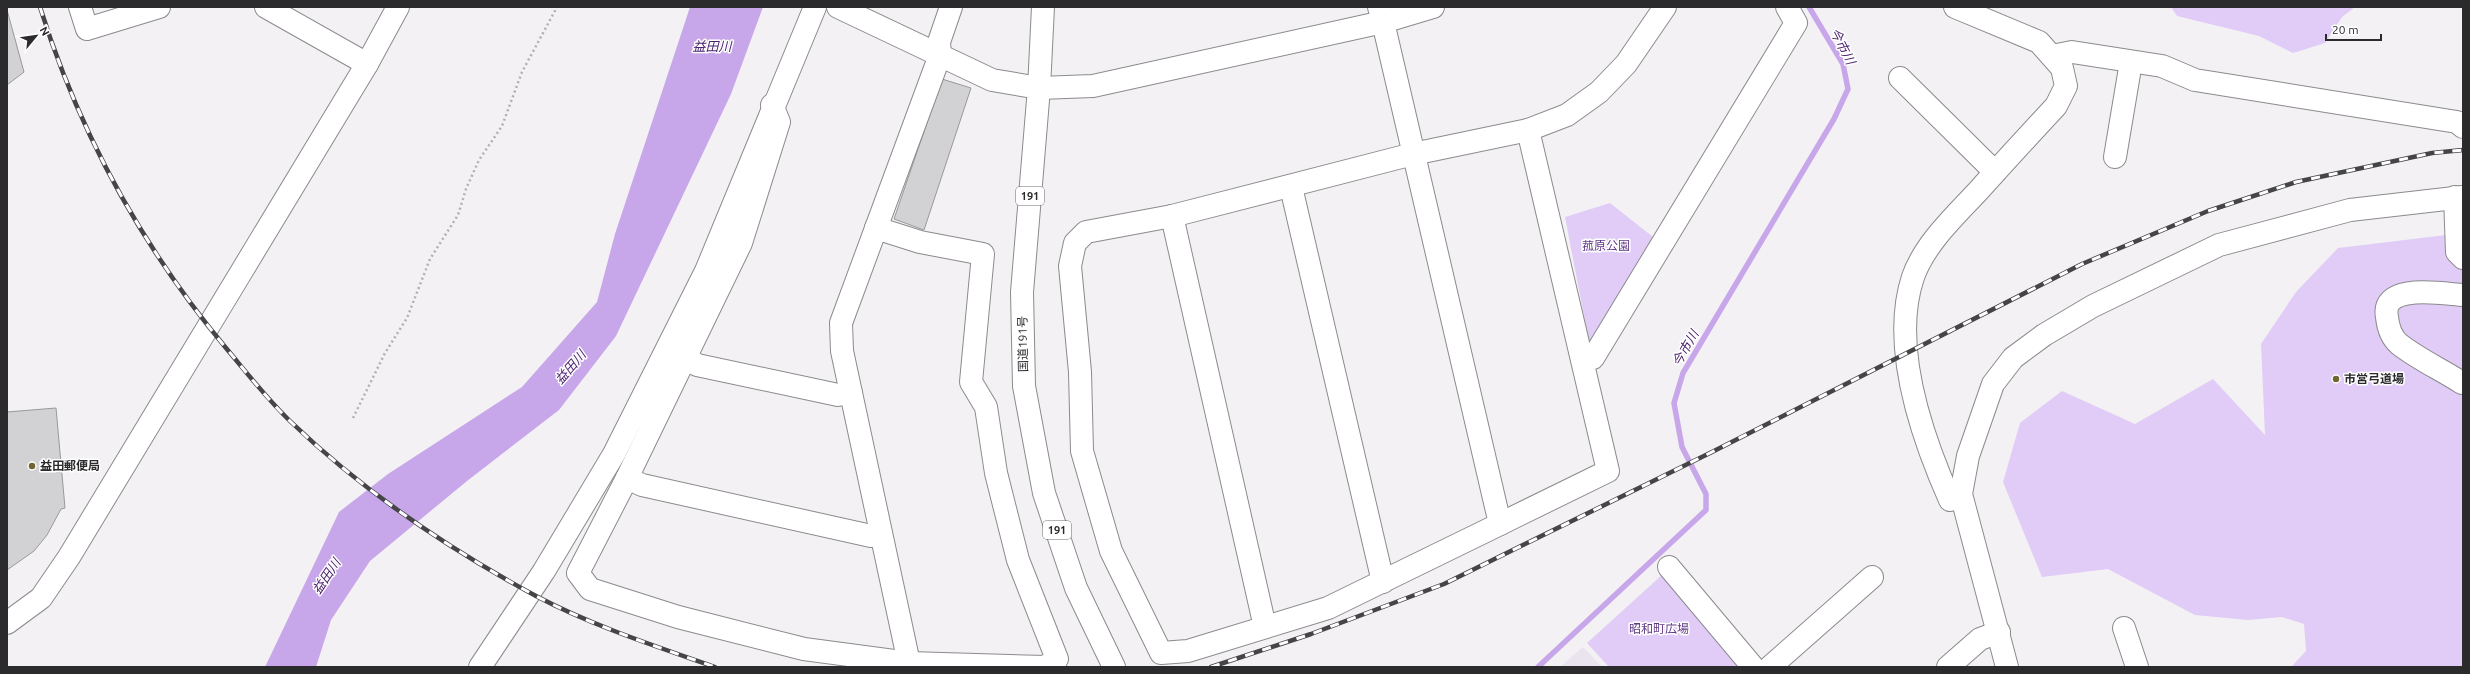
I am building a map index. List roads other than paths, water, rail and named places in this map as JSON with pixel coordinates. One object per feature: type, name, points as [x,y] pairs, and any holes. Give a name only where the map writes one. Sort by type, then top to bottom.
[{"type":"main road","points":[[80,7],[87,29],[159,7]]},
{"type":"main road","points":[[266,7],[367,64]]},
{"type":"main road","points":[[7,623],[41,598],[69,557],[367,64],[398,7]]},
{"type":"main road","points":[[480,667],[544,571],[614,454],[706,271],[772,105],[815,7]]},
{"type":"main road","points":[[838,7],[992,80],[1039,88],[1093,86],[1381,14],[1433,7]]},
{"type":"main road","points":[[909,662],[842,350],[841,323],[940,55],[938,42],[951,7]]},
{"type":"main road","name":"国道191号","points":[[1043,7],[1039,88],[1022,292],[1024,386],[1044,493],[1076,588],[1114,667]]},
{"type":"main road","points":[[1528,130],[1608,471],[1328,608],[1188,650],[1161,653],[1111,551],[1082,451],[1080,372],[1070,266],[1074,243],[1086,232],[1172,216],[1291,187],[1413,154],[1528,130],[1568,115],[1599,92],[1626,64],[1665,7]]},
{"type":"main road","points":[[1583,361],[1592,358],[1796,23],[1787,7]]},
{"type":"main road","points":[[1955,7],[2025,34],[2039,42],[2062,68],[2066,86],[2056,106],[1946,225],[1925,254],[1913,278],[1906,316],[1907,353],[1914,398],[1931,457],[1950,500],[1962,494]]},
{"type":"main road","points":[[1381,14],[1500,524]]},
{"type":"main road","points":[[2052,56],[2072,52],[2162,66],[2195,80],[2457,122],[2463,127]]},
{"type":"main road","points":[[2114,157],[2131,62]]},
{"type":"main road","points":[[1900,78],[1995,172]]},
{"type":"main road","points":[[772,105],[779,122],[741,243],[628,478],[578,573],[590,589],[678,617],[804,649],[909,662],[1045,667],[1057,659],[1018,560],[996,473],[986,408],[972,382],[983,254],[920,242],[876,228]]},
{"type":"main road","points":[[1291,187],[1383,582]]},
{"type":"main road","points":[[2007,667],[1962,494],[1968,456],[1993,384],[2013,358],[2044,335],[2087,309],[2219,245],[2350,210],[2459,197],[2458,252],[2463,258]]},
{"type":"main road","points":[[1172,216],[1265,627]]},
{"type":"main road","points":[[2462,383],[2399,343],[2389,330],[2386,312],[2393,298],[2407,291],[2463,295]]},
{"type":"main road","points":[[687,358],[697,365],[838,395],[851,393]]},
{"type":"main road","points":[[628,478],[642,485],[870,536],[881,535]]},
{"type":"main road","points":[[1669,567],[1753,667]]},
{"type":"main road","points":[[1770,667],[1872,577]]},
{"type":"main road","points":[[2124,628],[2137,667]]},
{"type":"main road","points":[[1948,667],[1980,639],[1999,632]]},
{"type":"water","name":"益田川","points":[[690,7],[763,7],[731,94],[616,336],[559,410],[467,481],[370,561],[331,620],[316,667],[265,667],[339,512],[388,474],[522,387],[597,302],[615,234]]},
{"type":"waterway","name":"今市川","points":[[1538,667],[1706,510],[1706,494],[1682,447],[1674,403],[1683,373],[1834,119],[1848,89],[1843,64],[1809,7]]},
{"type":"railway","points":[[40,7],[74,99],[94,143],[116,186],[141,229],[167,270],[195,309],[257,386],[291,422],[347,472],[377,495],[439,538],[503,578],[580,617],[624,635],[715,667]]},
{"type":"railway","points":[[1211,667],[1311,634],[1444,584],[1710,453],[2082,264],[2208,211],[2296,182],[2432,153],[2463,150]]},
{"type":"place","name":"市営弓道場","points":[[2336,379]]},
{"type":"place","name":"益田郵便局","points":[[32,466]]},
{"type":"park label","name":"菰原公園","points":[[1606,246]]},
{"type":"park label","name":"昭和町広場","points":[[1659,629]]}]
